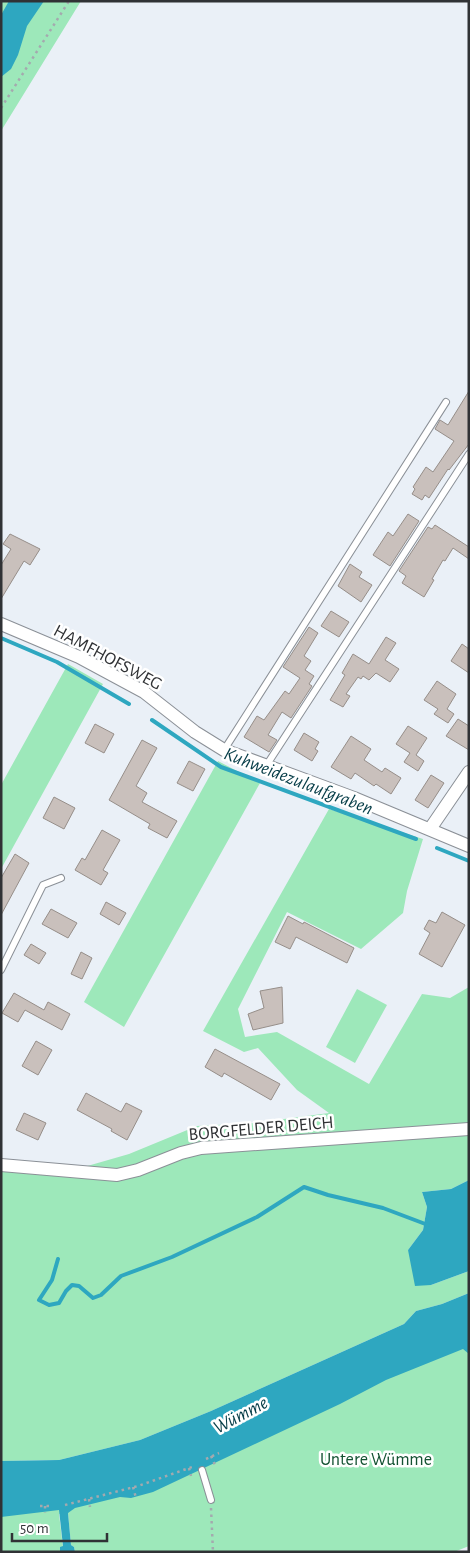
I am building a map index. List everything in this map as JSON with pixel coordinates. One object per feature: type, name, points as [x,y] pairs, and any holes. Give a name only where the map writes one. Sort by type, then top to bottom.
[{"type":"street","name":"HAMFHOFSWEG","points":[[1,624],[78,657],[144,692],[195,732],[224,750],[354,798],[469,846]]},
{"type":"street","points":[[430,829],[469,772]]},
{"type":"street","name":"BORGFELDER DEICH","points":[[1,1165],[117,1175],[138,1170],[181,1153],[201,1148],[469,1129]]},
{"type":"lane","points":[[224,750],[446,402]]},
{"type":"lane","points":[[266,766],[469,454]]},
{"type":"lane","points":[[1,970],[43,885],[61,878]]},
{"type":"lane","points":[[202,1470],[211,1500]]},
{"type":"path","points":[[1,108],[69,1]]},
{"type":"path","points":[[206,1459],[219,1453]]},
{"type":"path","points":[[211,1456],[215,1465]]},
{"type":"path","points":[[65,1505],[133,1487],[190,1468],[191,1476]]},
{"type":"path","points":[[133,1487],[136,1498]]},
{"type":"path","points":[[89,1499],[90,1507]]},
{"type":"path","points":[[211,1500],[213,1552]]},
{"type":"path","points":[[40,1506],[50,1506]]},
{"type":"path","points":[[45,1506],[45,1513]]},
{"type":"green space","points":[[1,1],[81,1],[1,131]]},
{"type":"green space","points":[[68,664],[103,684],[1,869],[1,785]]},
{"type":"green space","points":[[218,761],[260,783],[124,1027],[84,1002]]},
{"type":"green space","points":[[329,809],[423,839],[407,891],[403,913],[361,949],[287,912],[238,1009],[245,1037],[277,1032],[369,1084],[422,994],[450,998],[469,987],[469,1180],[451,1189],[422,1192],[427,1207],[423,1230],[408,1250],[431,1285],[469,1271],[469,1293],[442,1304],[416,1311],[404,1324],[211,1411],[140,1440],[59,1460],[1,1461],[1,1168],[63,1173],[129,1154],[197,1126],[254,1123],[329,1113],[297,1090],[258,1048],[244,1052],[203,1031]]},
{"type":"green space","points":[[357,989],[387,1005],[355,1063],[326,1047]]},
{"type":"green space","name":"Untere Wümme","points":[[469,1320],[469,1546],[454,1552],[75,1552],[74,1547],[71,1545],[68,1513],[59,1514],[63,1547],[60,1547],[60,1552],[1,1552],[1,1480],[71,1479]]},
{"type":"water","points":[[9,1],[44,1],[27,26],[18,55],[11,69],[1,77],[1,15]]},
{"type":"water","points":[[469,1180],[469,1271],[431,1285],[415,1286],[408,1250],[423,1230],[427,1207],[422,1192],[451,1189]]},
{"type":"water","name":"Wümme","points":[[469,1293],[469,1354],[463,1349],[386,1380],[340,1404],[153,1492],[131,1498],[120,1497],[75,1508],[68,1513],[71,1545],[74,1547],[75,1552],[60,1552],[60,1547],[63,1546],[59,1510],[1,1517],[1,1461],[59,1460],[140,1440],[211,1411],[404,1324],[416,1311],[442,1304]]},
{"type":"building","points":[[469,391],[469,444],[448,469],[429,498],[425,495],[422,500],[412,494],[415,489],[413,487],[426,467],[433,472],[454,441],[435,429],[440,420],[448,425]]},
{"type":"building","points":[[408,514],[419,521],[390,566],[373,555],[388,532],[393,536]]},
{"type":"building","points":[[435,525],[469,547],[469,559],[453,548],[445,561],[443,560],[424,597],[402,583],[406,576],[399,571],[428,527],[432,529]]},
{"type":"building","points":[[10,534],[40,549],[30,565],[24,561],[1,599],[1,565],[11,549],[3,544]]},
{"type":"building","points":[[350,564],[362,572],[359,577],[372,585],[361,602],[338,586]]},
{"type":"building","points":[[331,611],[349,622],[339,637],[321,626]]},
{"type":"building","points":[[309,627],[318,633],[304,656],[311,661],[305,670],[314,676],[309,684],[312,686],[291,718],[282,712],[268,735],[277,740],[269,752],[244,737],[257,716],[264,720],[285,691],[289,694],[300,678],[283,667]]},
{"type":"building","points":[[386,637],[396,643],[385,660],[399,669],[390,682],[376,673],[369,680],[363,676],[361,679],[358,677],[346,694],[350,696],[343,707],[330,700],[345,675],[342,673],[353,654],[369,664]]},
{"type":"building","points":[[462,644],[469,649],[469,673],[451,661]]},
{"type":"building","points":[[437,681],[456,694],[447,709],[454,714],[448,723],[434,714],[438,709],[424,700]]},
{"type":"building","points":[[458,719],[469,726],[469,750],[446,736]]},
{"type":"building","points":[[95,724],[114,734],[104,753],[85,743]]},
{"type":"building","points":[[408,726],[427,738],[416,755],[424,761],[418,771],[404,762],[410,753],[396,744]]},
{"type":"building","points":[[304,733],[319,742],[315,749],[318,751],[312,761],[294,750]]},
{"type":"building","points":[[351,736],[371,749],[364,760],[382,772],[385,768],[401,778],[391,794],[376,784],[374,786],[355,773],[351,779],[331,767]]},
{"type":"building","points":[[142,740],[157,748],[136,786],[147,793],[142,802],[177,821],[167,838],[148,828],[150,824],[109,800]]},
{"type":"building","points":[[189,761],[205,769],[193,791],[177,783]]},
{"type":"building","points":[[431,775],[444,783],[428,808],[415,800]]},
{"type":"building","points":[[54,797],[75,808],[64,829],[43,818]]},
{"type":"building","points":[[102,830],[120,840],[103,870],[108,873],[101,885],[75,870],[82,858],[85,860]]},
{"type":"building","points":[[15,854],[29,863],[1,915],[1,878]]},
{"type":"building","points":[[106,902],[126,913],[119,925],[100,914]]},
{"type":"building","points":[[51,909],[77,923],[68,938],[42,924]]},
{"type":"building","points":[[442,912],[465,925],[442,967],[419,954],[430,933],[424,929],[429,920],[436,923]]},
{"type":"building","points":[[288,916],[303,924],[304,922],[354,948],[347,963],[296,937],[290,949],[275,942]]},
{"type":"building","points":[[31,944],[46,953],[39,964],[24,955]]},
{"type":"building","points":[[81,952],[92,958],[82,979],[71,974]]},
{"type":"building","points":[[282,987],[283,1023],[253,1030],[248,1014],[264,1008],[260,991]]},
{"type":"building","points":[[14,993],[44,1010],[48,1002],[70,1014],[62,1030],[25,1010],[18,1022],[2,1013]]},
{"type":"building","points":[[36,1041],[52,1050],[38,1075],[22,1066]]},
{"type":"building","points":[[215,1049],[280,1084],[271,1100],[224,1073],[222,1077],[205,1067]]},
{"type":"building","points":[[86,1093],[121,1112],[126,1103],[142,1111],[127,1140],[111,1131],[112,1129],[77,1110]]},
{"type":"building","points":[[24,1113],[46,1123],[38,1140],[16,1130]]},
{"type":"waterway","name":"Kuhweidezulaufgraben","points":[[1,638],[57,662],[129,704]]},
{"type":"waterway","name":"Kuhweidezulaufgraben","points":[[152,720],[221,767],[416,839]]},
{"type":"waterway","name":"Kuhweidezulaufgraben","points":[[437,848],[469,861]]},
{"type":"waterway","points":[[58,1259],[52,1280],[39,1300],[49,1305],[59,1303],[72,1285],[79,1286],[93,1298],[101,1295],[121,1276],[172,1257],[257,1217],[304,1187],[328,1195],[383,1208],[428,1225]]}]
